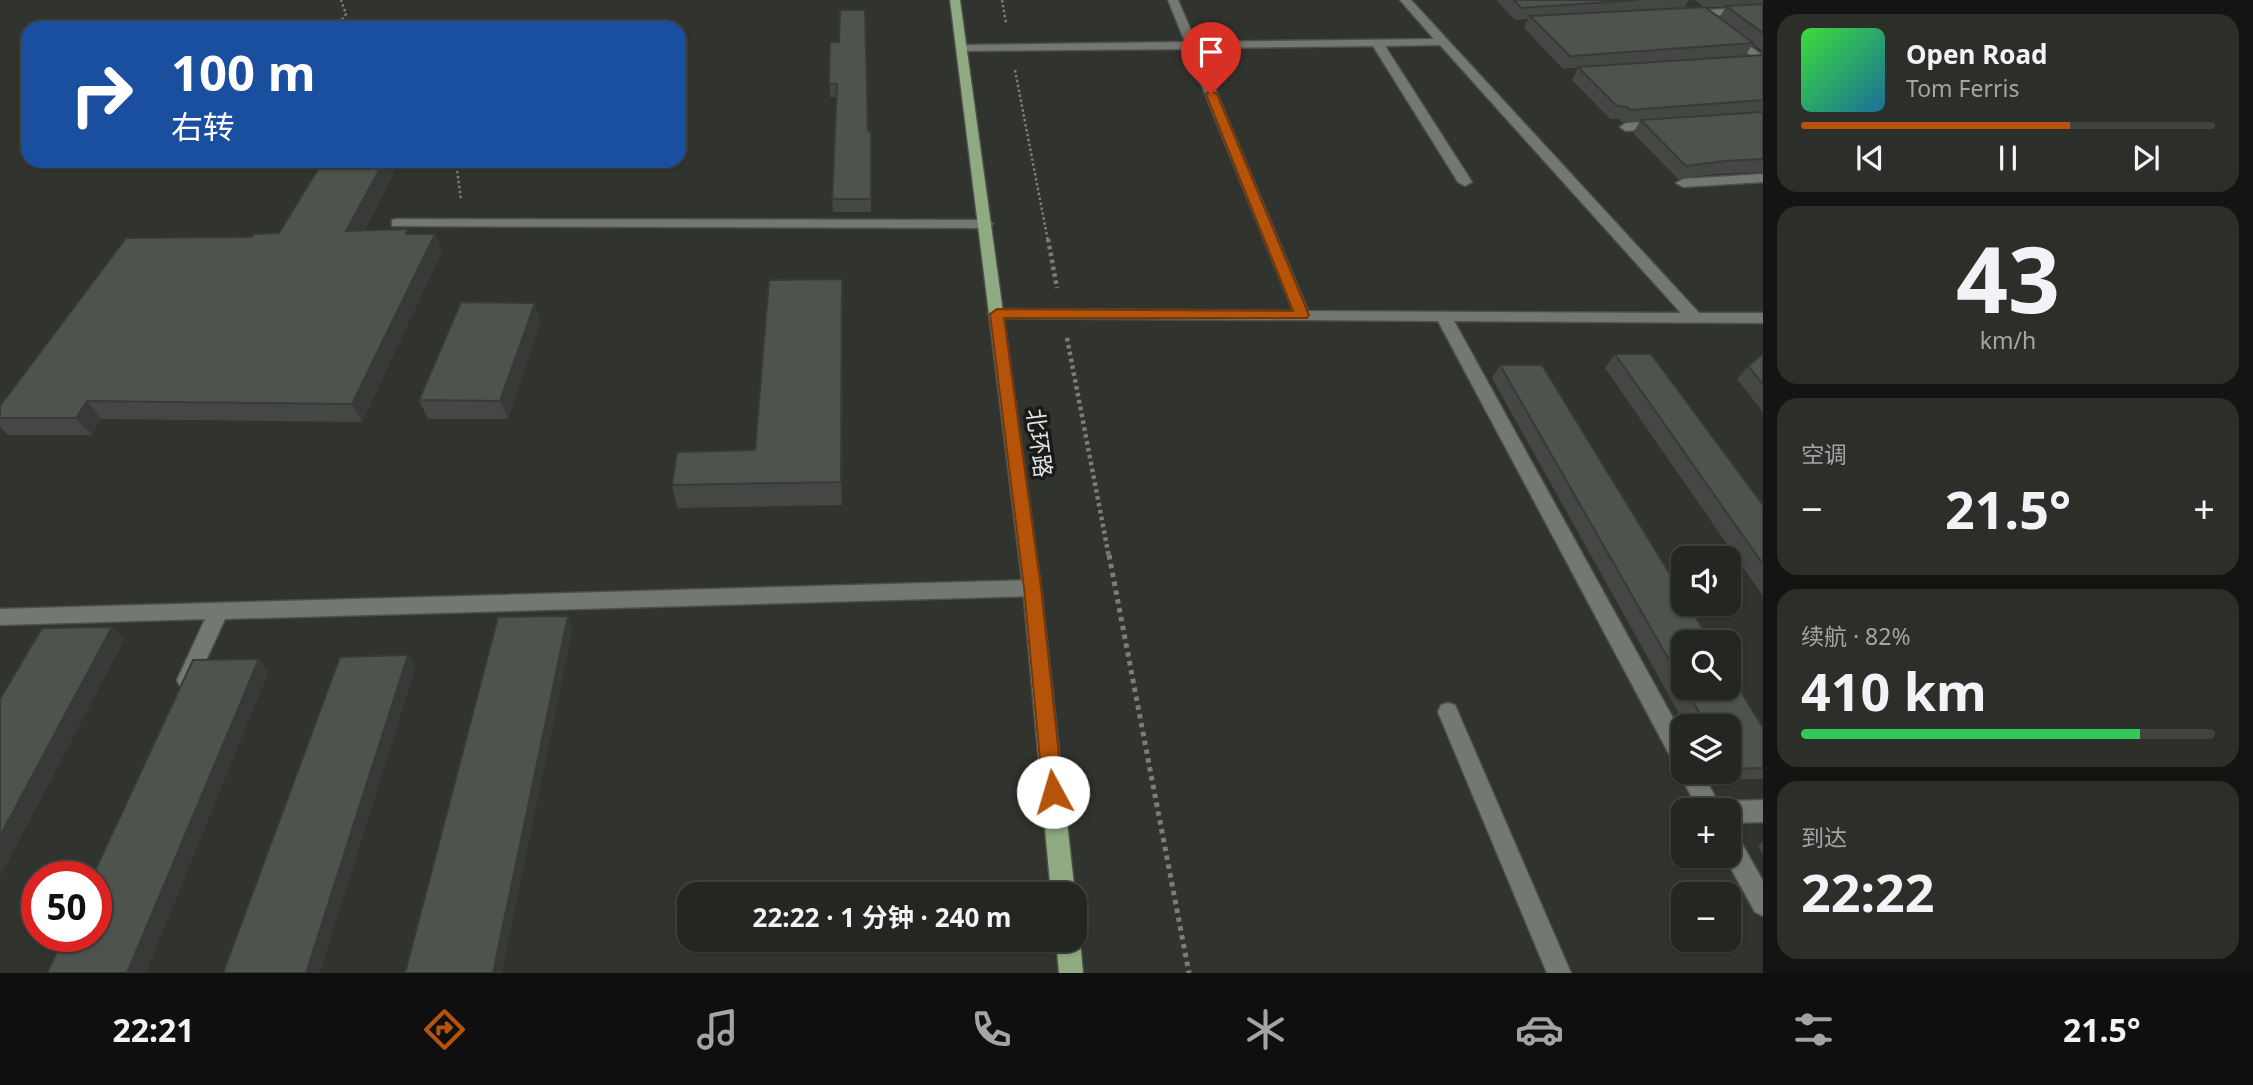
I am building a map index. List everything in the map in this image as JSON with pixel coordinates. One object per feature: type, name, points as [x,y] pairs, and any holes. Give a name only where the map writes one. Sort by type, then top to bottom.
[{"type":"main road","name":"北环路","points":[[955,0],[1032,588],[1062,882]]},
{"type":"main road","points":[[1069,952],[1072,973]]},
{"type":"street","points":[[1173,0],[1302,315]]},
{"type":"street","points":[[1405,0],[1694,317]]},
{"type":"street","points":[[1683,0],[1763,61]]},
{"type":"street","points":[[1673,15],[1763,10]]},
{"type":"street","points":[[962,48],[1443,42]]},
{"type":"street","points":[[1377,43],[1465,182]]},
{"type":"street","points":[[1748,62],[1763,61]]},
{"type":"street","points":[[1626,127],[1681,123]]},
{"type":"street","points":[[1683,183],[1763,178]]},
{"type":"street","points":[[397,223],[986,224]]},
{"type":"street","points":[[997,314],[1763,318]]},
{"type":"street","points":[[1443,316],[1671,736]]},
{"type":"street","points":[[0,617],[1032,588]]},
{"type":"street","points":[[178,701],[218,612]]},
{"type":"street","points":[[1448,712],[1559,973]]},
{"type":"street","points":[[1741,812],[1763,811]]},
{"type":"street","points":[[1741,865],[1763,904]]},
{"type":"path","points":[[341,0],[346,14],[341,21]]},
{"type":"path","points":[[1002,0],[1189,973]]},
{"type":"building","points":[[1514,0],[1638,0],[1521,8]]},
{"type":"building","points":[[1763,4],[1763,33],[1726,6]]},
{"type":"building","points":[[1705,7],[1753,43],[1571,57],[1530,16]]},
{"type":"building","points":[[840,10],[865,10],[868,131],[871,131],[871,199],[832,199],[837,84],[829,84],[830,42],[839,42]]},
{"type":"building","points":[[1763,55],[1763,100],[1630,110],[1617,106],[1578,67]]},
{"type":"building","points":[[1763,112],[1763,159],[1686,166],[1641,120]]},
{"type":"building","points":[[319,168],[380,168],[346,231],[408,229],[406,234],[435,234],[352,404],[87,401],[76,418],[0,418],[0,406],[126,238],[252,237],[254,234],[279,233]]},
{"type":"building","points":[[842,279],[841,482],[672,485],[677,452],[755,450],[769,280]]},
{"type":"building","points":[[461,302],[535,303],[500,401],[419,400]]},
{"type":"building","points":[[1615,354],[1651,354],[1763,505],[1763,564]]},
{"type":"building","points":[[1763,354],[1763,384],[1748,366]]},
{"type":"building","points":[[1500,365],[1542,365],[1671,576],[1671,616],[1695,616],[1703,630],[1671,630],[1671,663]]},
{"type":"building","points":[[568,616],[493,973],[405,973],[498,617]]},
{"type":"building","points":[[112,627],[0,836],[0,699],[42,628]]},
{"type":"building","points":[[408,655],[306,973],[223,973],[340,657]]},
{"type":"building","points":[[259,659],[127,973],[47,973],[57,952],[112,952],[112,861],[99,861],[193,660]]},
{"type":"building","points":[[1741,692],[1763,728],[1763,768],[1741,769],[1741,714],[1700,714],[1692,700],[1741,700]]},
{"type":"route","points":[[1053,792],[1032,588],[997,314],[1302,315],[1211,94]]}]
